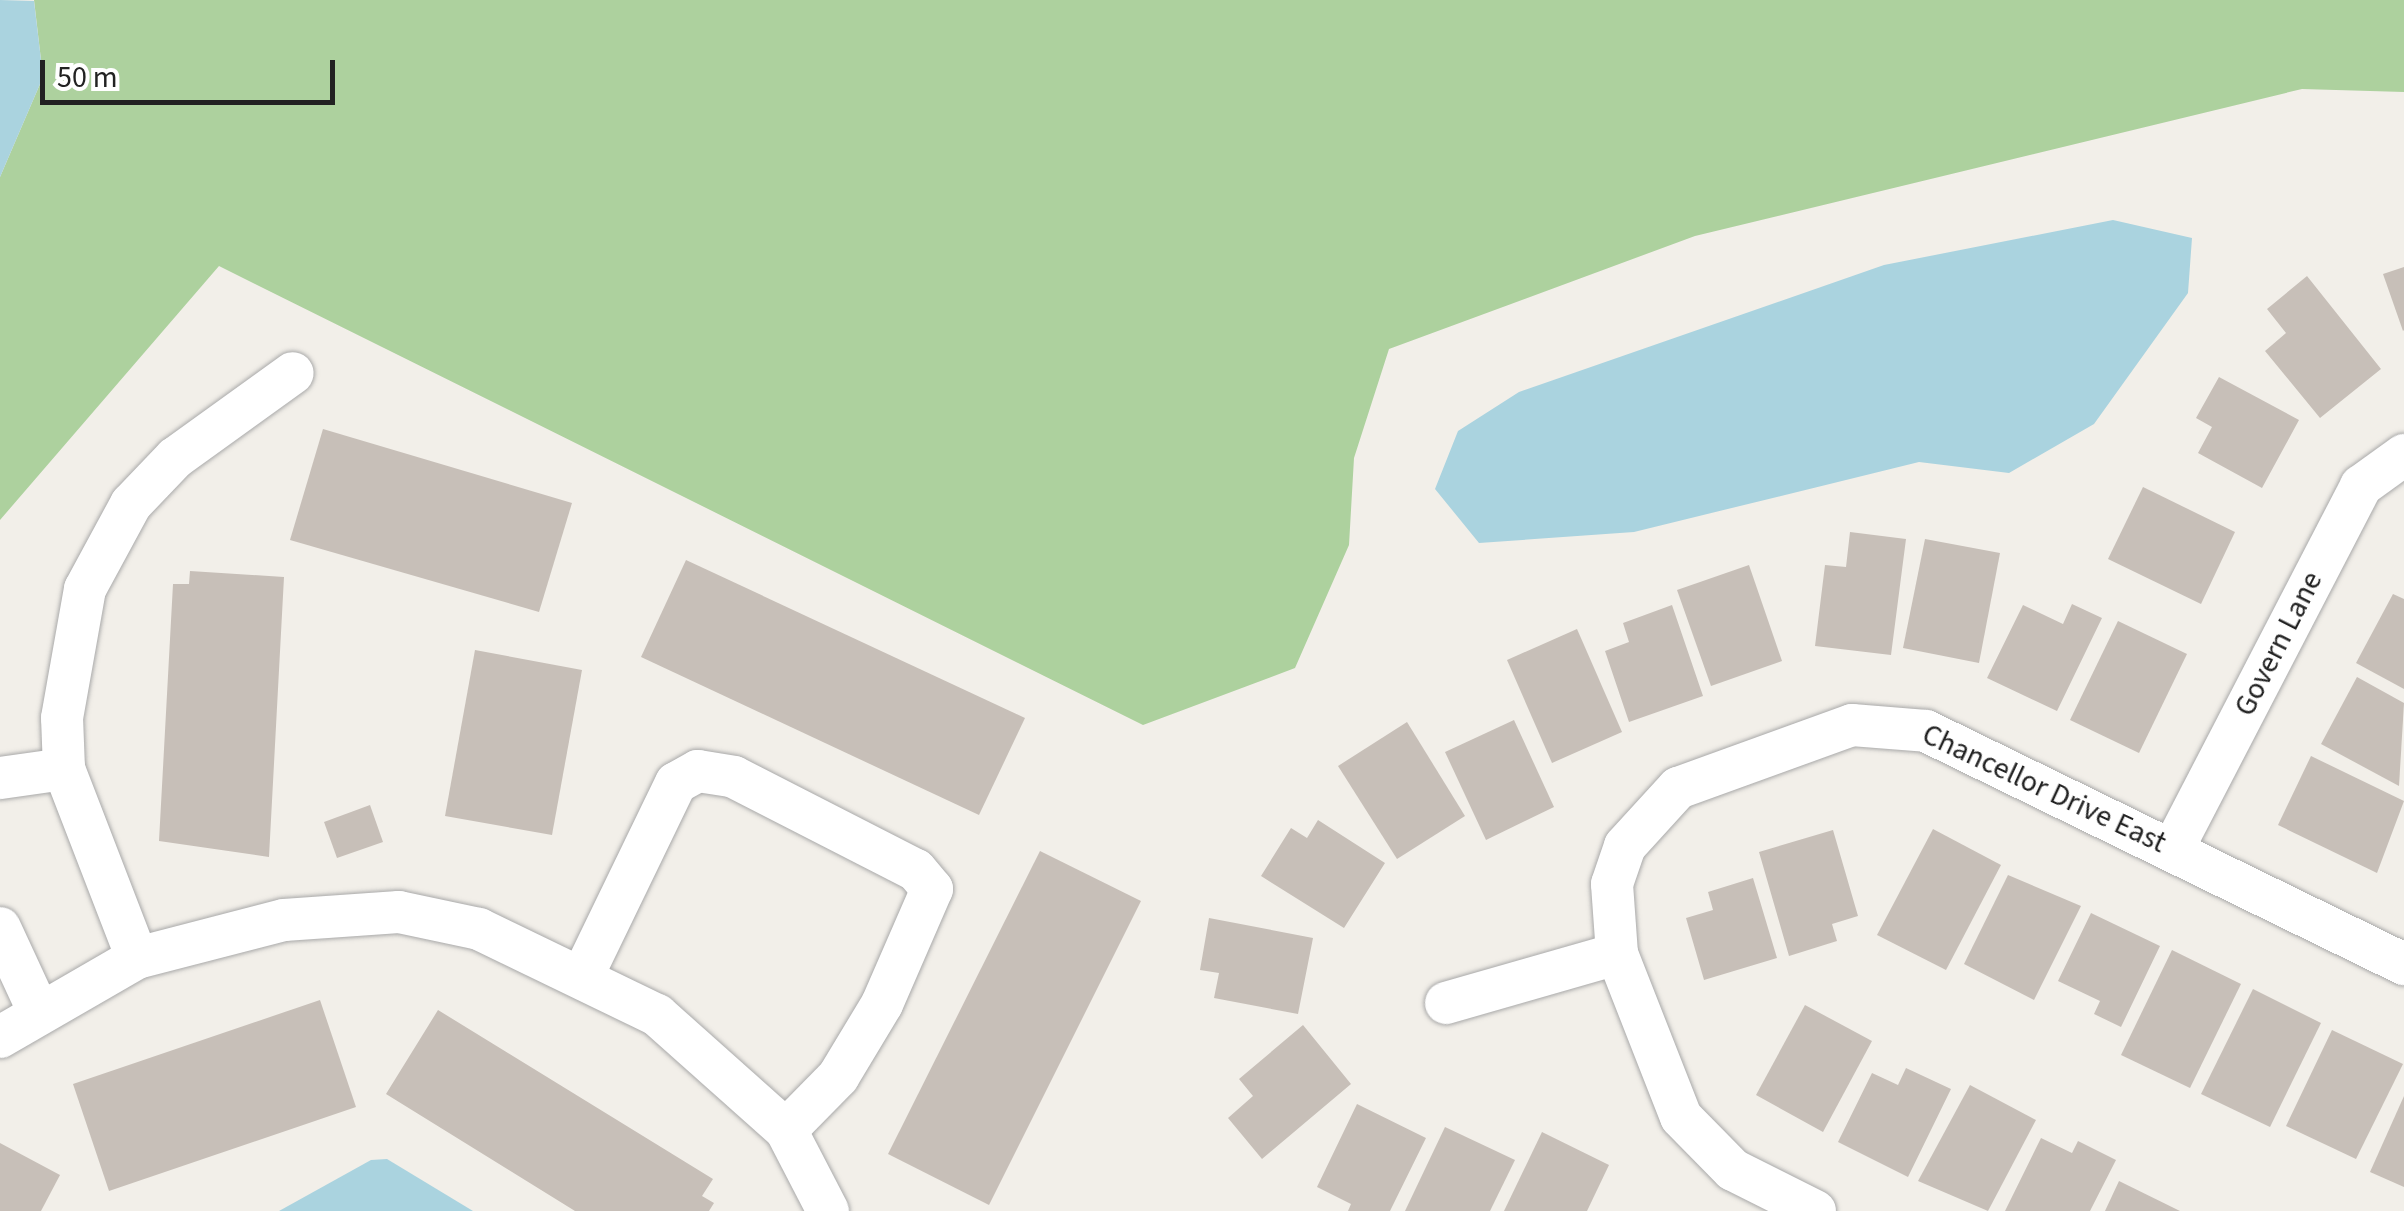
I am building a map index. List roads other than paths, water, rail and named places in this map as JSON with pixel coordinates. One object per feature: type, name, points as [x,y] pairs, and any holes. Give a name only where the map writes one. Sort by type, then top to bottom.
[{"type":"street","points":[[137,958],[64,769],[72,652],[85,590],[108,544],[176,458],[293,373]]},
{"type":"street","name":"Govern Lane","points":[[2173,849],[2361,486],[2404,456]]},
{"type":"street","name":"Chancellor Drive East","points":[[1815,1211],[1732,1170],[1680,1117],[1616,954],[1612,884],[1648,813],[1678,788],[1852,726],[1926,731],[2404,964]]},
{"type":"street","points":[[0,778],[64,769]]},
{"type":"street","points":[[584,974],[676,783],[698,771],[734,777],[916,870],[932,889],[882,1004],[838,1077],[786,1130]]},
{"type":"street","points":[[0,1037],[37,1008],[137,958],[284,920],[399,912],[480,929],[584,974],[658,1015],[786,1130],[828,1211]]},
{"type":"street","points":[[0,928],[37,1008]]},
{"type":"street","points":[[1446,1003],[1616,954]]},
{"type":"water","points":[[0,0],[34,1],[43,77],[0,177]]},
{"type":"water","points":[[2113,220],[2192,238],[2188,293],[2094,424],[2009,473],[1919,462],[1634,532],[1479,543],[1435,489],[1458,431],[1519,392],[1884,265]]},
{"type":"water","points":[[387,1159],[473,1211],[279,1211],[371,1160]]}]
